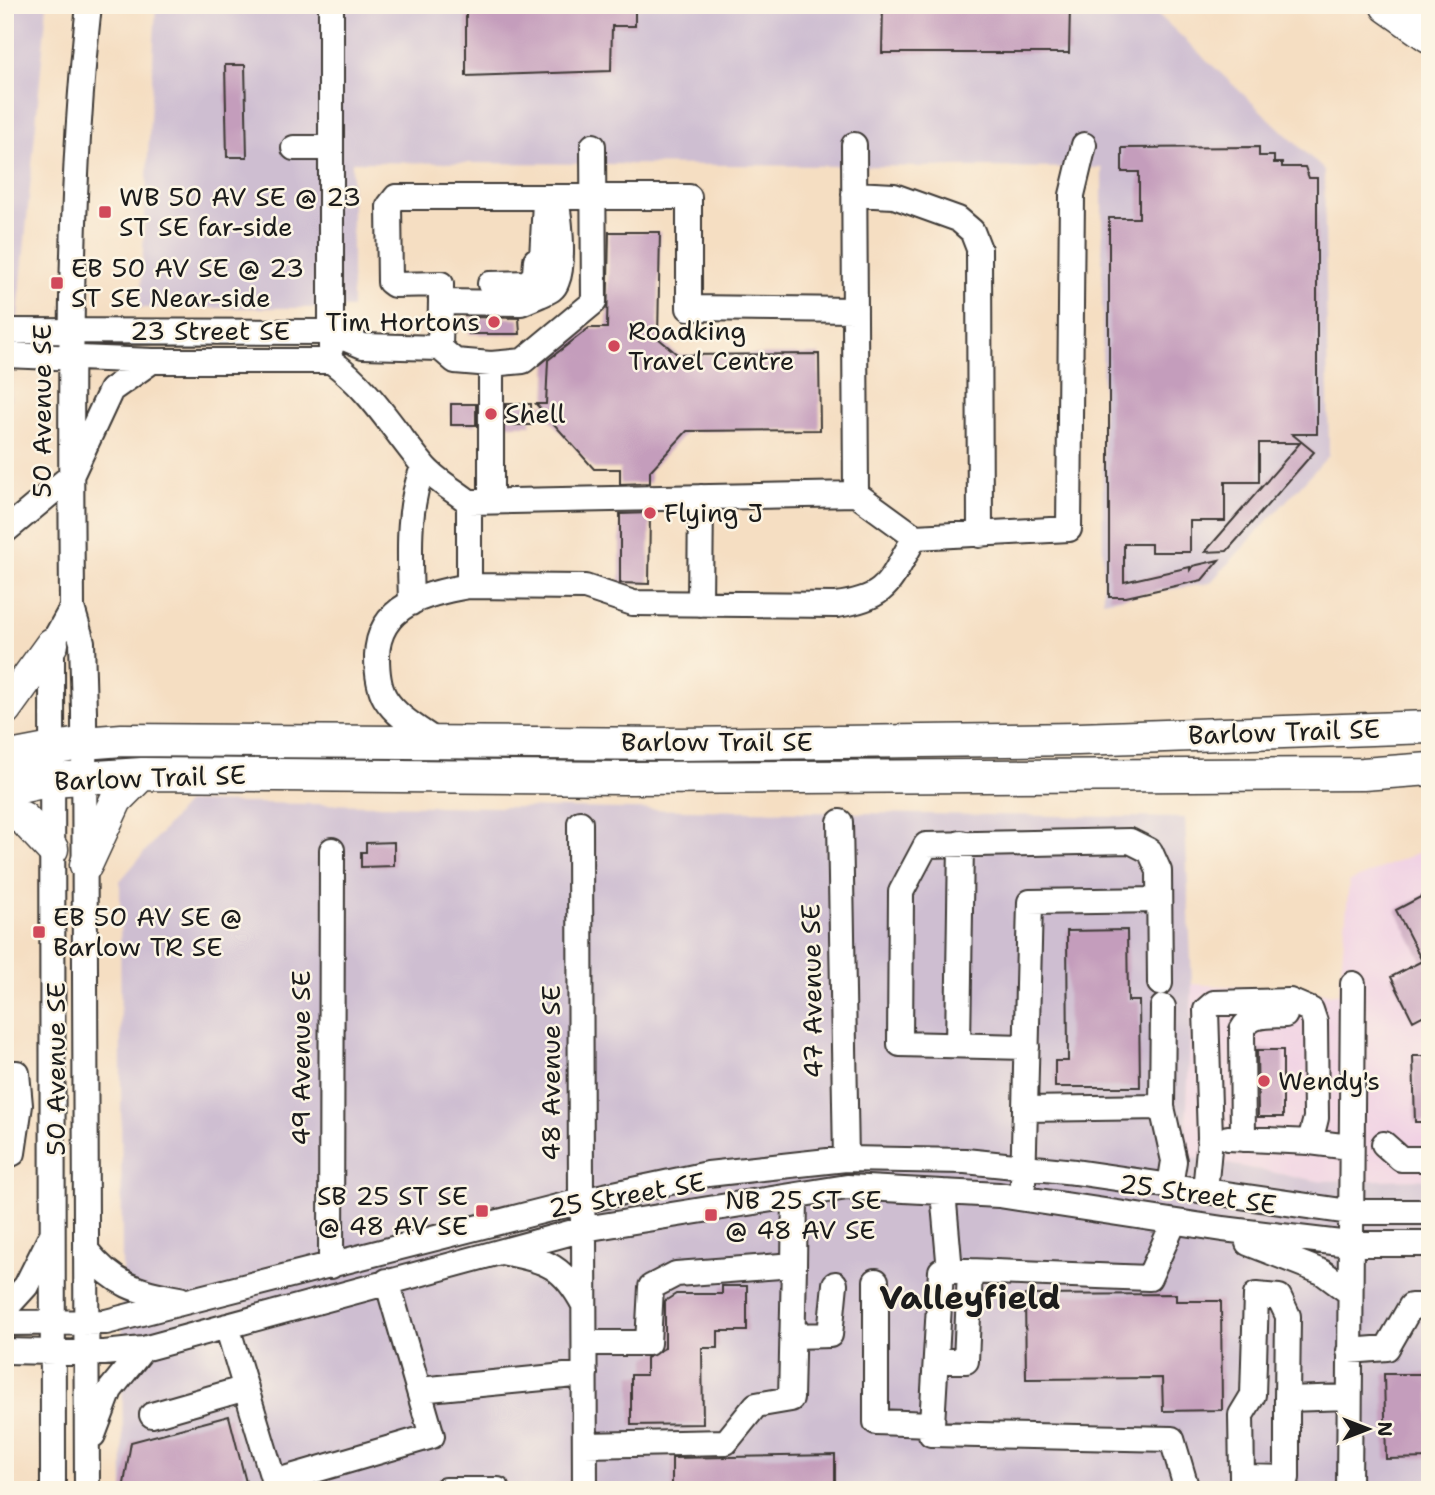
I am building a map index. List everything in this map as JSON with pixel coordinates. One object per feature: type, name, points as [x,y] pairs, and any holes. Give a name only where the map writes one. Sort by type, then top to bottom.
[{"type":"highway","points":[[1389,5],[1430,34]]},
{"type":"main road","points":[[5,709],[52,644]]},
{"type":"main road","name":"Barlow Trail SE","points":[[5,758],[84,743],[122,740],[434,740],[682,744],[1078,739],[1430,727]]},
{"type":"main road","name":"Barlow Trail SE","points":[[5,790],[85,776],[142,774],[627,778],[1349,774],[1430,769]]},
{"type":"main road","points":[[86,864],[116,800],[142,774]]},
{"type":"main road","points":[[5,812],[23,818],[52,849]]},
{"type":"street","name":"50 Avenue SE","points":[[87,1490],[85,776],[82,642],[72,608],[71,330],[77,114],[89,5]]},
{"type":"street","points":[[331,5],[331,361],[351,376],[370,396],[423,467],[480,502],[856,494],[915,537],[1069,528],[1072,195],[1084,145]]},
{"type":"street","points":[[854,145],[856,494]]},
{"type":"street","points":[[330,332],[363,346],[440,348],[455,361],[491,364],[523,361],[594,302],[593,146]]},
{"type":"street","points":[[294,148],[330,148]]},
{"type":"street","points":[[854,194],[894,196],[958,219],[972,231],[979,249],[980,535]]},
{"type":"street","points":[[440,348],[441,284],[394,285],[390,282],[392,201],[402,195],[689,197],[689,308],[855,310]]},
{"type":"street","points":[[490,284],[528,283],[533,278],[545,196]]},
{"type":"street","points":[[441,302],[521,303],[540,295],[544,281],[545,196]]},
{"type":"street","name":"23 Street SE","points":[[5,331],[330,332]]},
{"type":"street","name":"23 Street SE","points":[[5,355],[153,361],[331,361]]},
{"type":"street","points":[[5,531],[71,476],[111,390],[153,361]]},
{"type":"street","points":[[469,586],[480,502],[491,364]]},
{"type":"street","points":[[411,603],[410,517],[414,489],[423,467]]},
{"type":"street","points":[[700,604],[701,497]]},
{"type":"street","points":[[434,740],[390,705],[384,696],[377,670],[377,639],[390,615],[430,593],[469,586],[585,587],[633,603],[836,605],[867,601],[885,588],[915,537]]},
{"type":"street","name":"50 Avenue SE","points":[[53,1490],[52,644],[72,608]]},
{"type":"street","name":"47 Avenue SE","points":[[841,822],[846,1159]]},
{"type":"street","name":"48 Avenue SE","points":[[580,823],[585,1490]]},
{"type":"street","points":[[1027,1047],[900,1044],[901,892],[926,845],[1130,841],[1150,851],[1159,871],[1162,1107],[1174,1161],[1170,1186]]},
{"type":"street","points":[[958,1045],[961,843]]},
{"type":"street","name":"49 Avenue SE","points":[[331,1266],[332,850]]},
{"type":"street","points":[[1022,1198],[1030,902],[1159,900]]},
{"type":"street","points":[[1349,1490],[1349,1212],[1354,1098],[1353,984]]},
{"type":"street","points":[[1205,1191],[1210,1138],[1206,1010],[1214,1003],[1290,1001],[1311,1010],[1315,1029],[1315,1118],[1310,1142]]},
{"type":"street","points":[[1243,1139],[1242,1030],[1247,1022],[1256,1017],[1295,1015],[1315,1029]]},
{"type":"street","points":[[5,1073],[16,1073],[10,1104],[13,1153],[5,1157]]},
{"type":"street","points":[[10,1104],[53,1105]]},
{"type":"street","points":[[1025,1109],[1162,1107]]},
{"type":"street","points":[[1210,1138],[1310,1142],[1350,1147]]},
{"type":"street","points":[[1384,1144],[1401,1159],[1430,1159]]},
{"type":"street","name":"25 Street SE","points":[[5,1323],[86,1323],[122,1319],[581,1201],[708,1174],[846,1159],[965,1161],[1170,1186],[1349,1212],[1430,1212]]},
{"type":"street","name":"25 Street SE","points":[[5,1351],[86,1353],[143,1349],[584,1229],[847,1187],[1022,1198],[1223,1229],[1349,1244],[1430,1244]]},
{"type":"street","points":[[943,1192],[960,1271]]},
{"type":"street","points":[[585,1445],[726,1442],[756,1405],[791,1399],[795,1196]]},
{"type":"street","points":[[1174,1222],[1149,1278],[941,1271],[931,1434],[1172,1439],[1186,1490]]},
{"type":"street","points":[[5,1309],[26,1286],[54,1229]]},
{"type":"street","points":[[1223,1229],[1244,1241],[1322,1272],[1349,1292]]},
{"type":"street","points":[[86,1250],[118,1282],[154,1295],[191,1301]]},
{"type":"street","points":[[499,1252],[543,1261],[557,1268],[577,1290],[585,1306]]},
{"type":"street","points":[[585,1343],[648,1343],[651,1287],[664,1278],[676,1274],[794,1265]]},
{"type":"street","points":[[227,1326],[274,1482],[432,1436],[387,1281]]},
{"type":"street","points":[[876,1281],[876,1422],[932,1424]]},
{"type":"street","points":[[792,1336],[830,1335],[835,1284]]},
{"type":"street","points":[[1256,1295],[1279,1297],[1288,1315],[1287,1399],[1287,1478],[1242,1478],[1241,1415],[1253,1395],[1256,1295]]},
{"type":"street","points":[[1349,1351],[1387,1348],[1411,1306],[1430,1306]]},
{"type":"street","points":[[86,1455],[103,1403],[143,1349]]},
{"type":"street","points":[[419,1390],[585,1374]]},
{"type":"street","points":[[152,1415],[246,1388]]},
{"type":"street","points":[[1287,1399],[1349,1398]]},
{"type":"street","points":[[445,1490],[498,1490]]},
{"type":"shaded area","points":[[5,5],[47,5],[5,455]]},
{"type":"shaded area","points":[[156,5],[1148,5],[1324,170],[1329,455],[1210,583],[1103,601],[1102,168],[352,162],[352,308],[140,308]]},
{"type":"shaded area","points":[[187,802],[1185,818],[1192,984],[1185,1156],[1318,1181],[1430,1179],[1430,1490],[123,1490],[120,881]]},
{"type":"shaded area","points":[[1417,853],[1430,856],[1430,1179],[1318,1181],[1185,1156],[1192,984],[1339,994],[1349,882]]},
{"type":"building","points":[[635,5],[635,26],[612,26],[611,71],[466,76],[466,7]]},
{"type":"building","points":[[883,5],[1070,5],[1069,53],[882,53]]},
{"type":"building","points":[[225,65],[245,65],[247,157],[227,157]]},
{"type":"building","points":[[1259,147],[1259,156],[1274,156],[1274,163],[1282,163],[1282,167],[1305,167],[1309,178],[1317,178],[1317,434],[1292,434],[1314,452],[1227,551],[1205,552],[1300,443],[1259,443],[1259,482],[1225,482],[1225,521],[1190,521],[1190,552],[1151,552],[1151,544],[1124,544],[1124,582],[1190,567],[1190,570],[1193,566],[1219,560],[1202,580],[1126,597],[1109,597],[1109,218],[1139,218],[1139,172],[1122,172],[1122,148]]},
{"type":"building","name":"Roadking Travel Centre","points":[[609,232],[660,232],[658,338],[678,355],[819,354],[820,430],[687,431],[650,471],[650,483],[620,484],[620,469],[594,469],[536,404],[546,404],[548,360],[589,328],[607,328]]},
{"type":"building","name":"Tim Hortons","points":[[469,317],[519,318],[520,334],[469,334]]},
{"type":"building","points":[[451,404],[476,404],[476,425],[451,425]]},
{"type":"building","points":[[506,404],[531,404],[531,425],[506,425]]},
{"type":"building","points":[[650,513],[649,584],[620,583],[620,514]]},
{"type":"building","points":[[394,842],[394,866],[361,867],[361,852],[366,852],[366,843]]},
{"type":"building","points":[[1430,892],[1430,1012],[1413,1021],[1391,977],[1422,961],[1396,910]]},
{"type":"building","points":[[1127,930],[1128,1001],[1139,1001],[1140,1087],[1055,1087],[1055,1061],[1068,1061],[1067,931]]},
{"type":"building","points":[[1257,1050],[1283,1050],[1283,1117],[1258,1117]]},
{"type":"building","points":[[1413,1056],[1430,1056],[1430,1122],[1415,1122]]},
{"type":"building","points":[[722,1286],[747,1286],[747,1331],[718,1331],[718,1348],[702,1348],[703,1424],[631,1425],[631,1375],[646,1375],[646,1358],[665,1348],[665,1301],[676,1294],[722,1294]]},
{"type":"building","points":[[1176,1294],[1176,1301],[1221,1301],[1222,1410],[1163,1411],[1162,1378],[1026,1379],[1025,1295]]},
{"type":"building","points":[[1384,1374],[1430,1374],[1430,1458],[1386,1459]]},
{"type":"building","points":[[229,1416],[248,1490],[123,1490],[131,1442]]},
{"type":"building","points":[[835,1455],[835,1490],[672,1490],[672,1458]]},
{"type":"place","name":"WB 50 AV SE @ 23 ST SE far-side","points":[[105,212]]},
{"type":"place","name":"EB 50 AV SE @ 23 ST SE Near-side","points":[[57,283]]},
{"type":"place","name":"Tim Hortons","points":[[494,322]]},
{"type":"place","name":"Roadking Travel Centre","points":[[614,346]]},
{"type":"place","name":"Shell","points":[[491,414]]},
{"type":"place","name":"Flying J","points":[[650,513]]},
{"type":"place","name":"EB 50 AV SE @ Barlow TR SE","points":[[39,932]]},
{"type":"place","name":"Wendy's","points":[[1264,1081]]},
{"type":"place","name":"SB 25 ST SE @ 48 AV SE","points":[[482,1211]]},
{"type":"place","name":"NB 25 ST SE @ 48 AV SE","points":[[711,1215]]},
{"type":"district","name":"Valleyfield","points":[[970,1297]]}]
